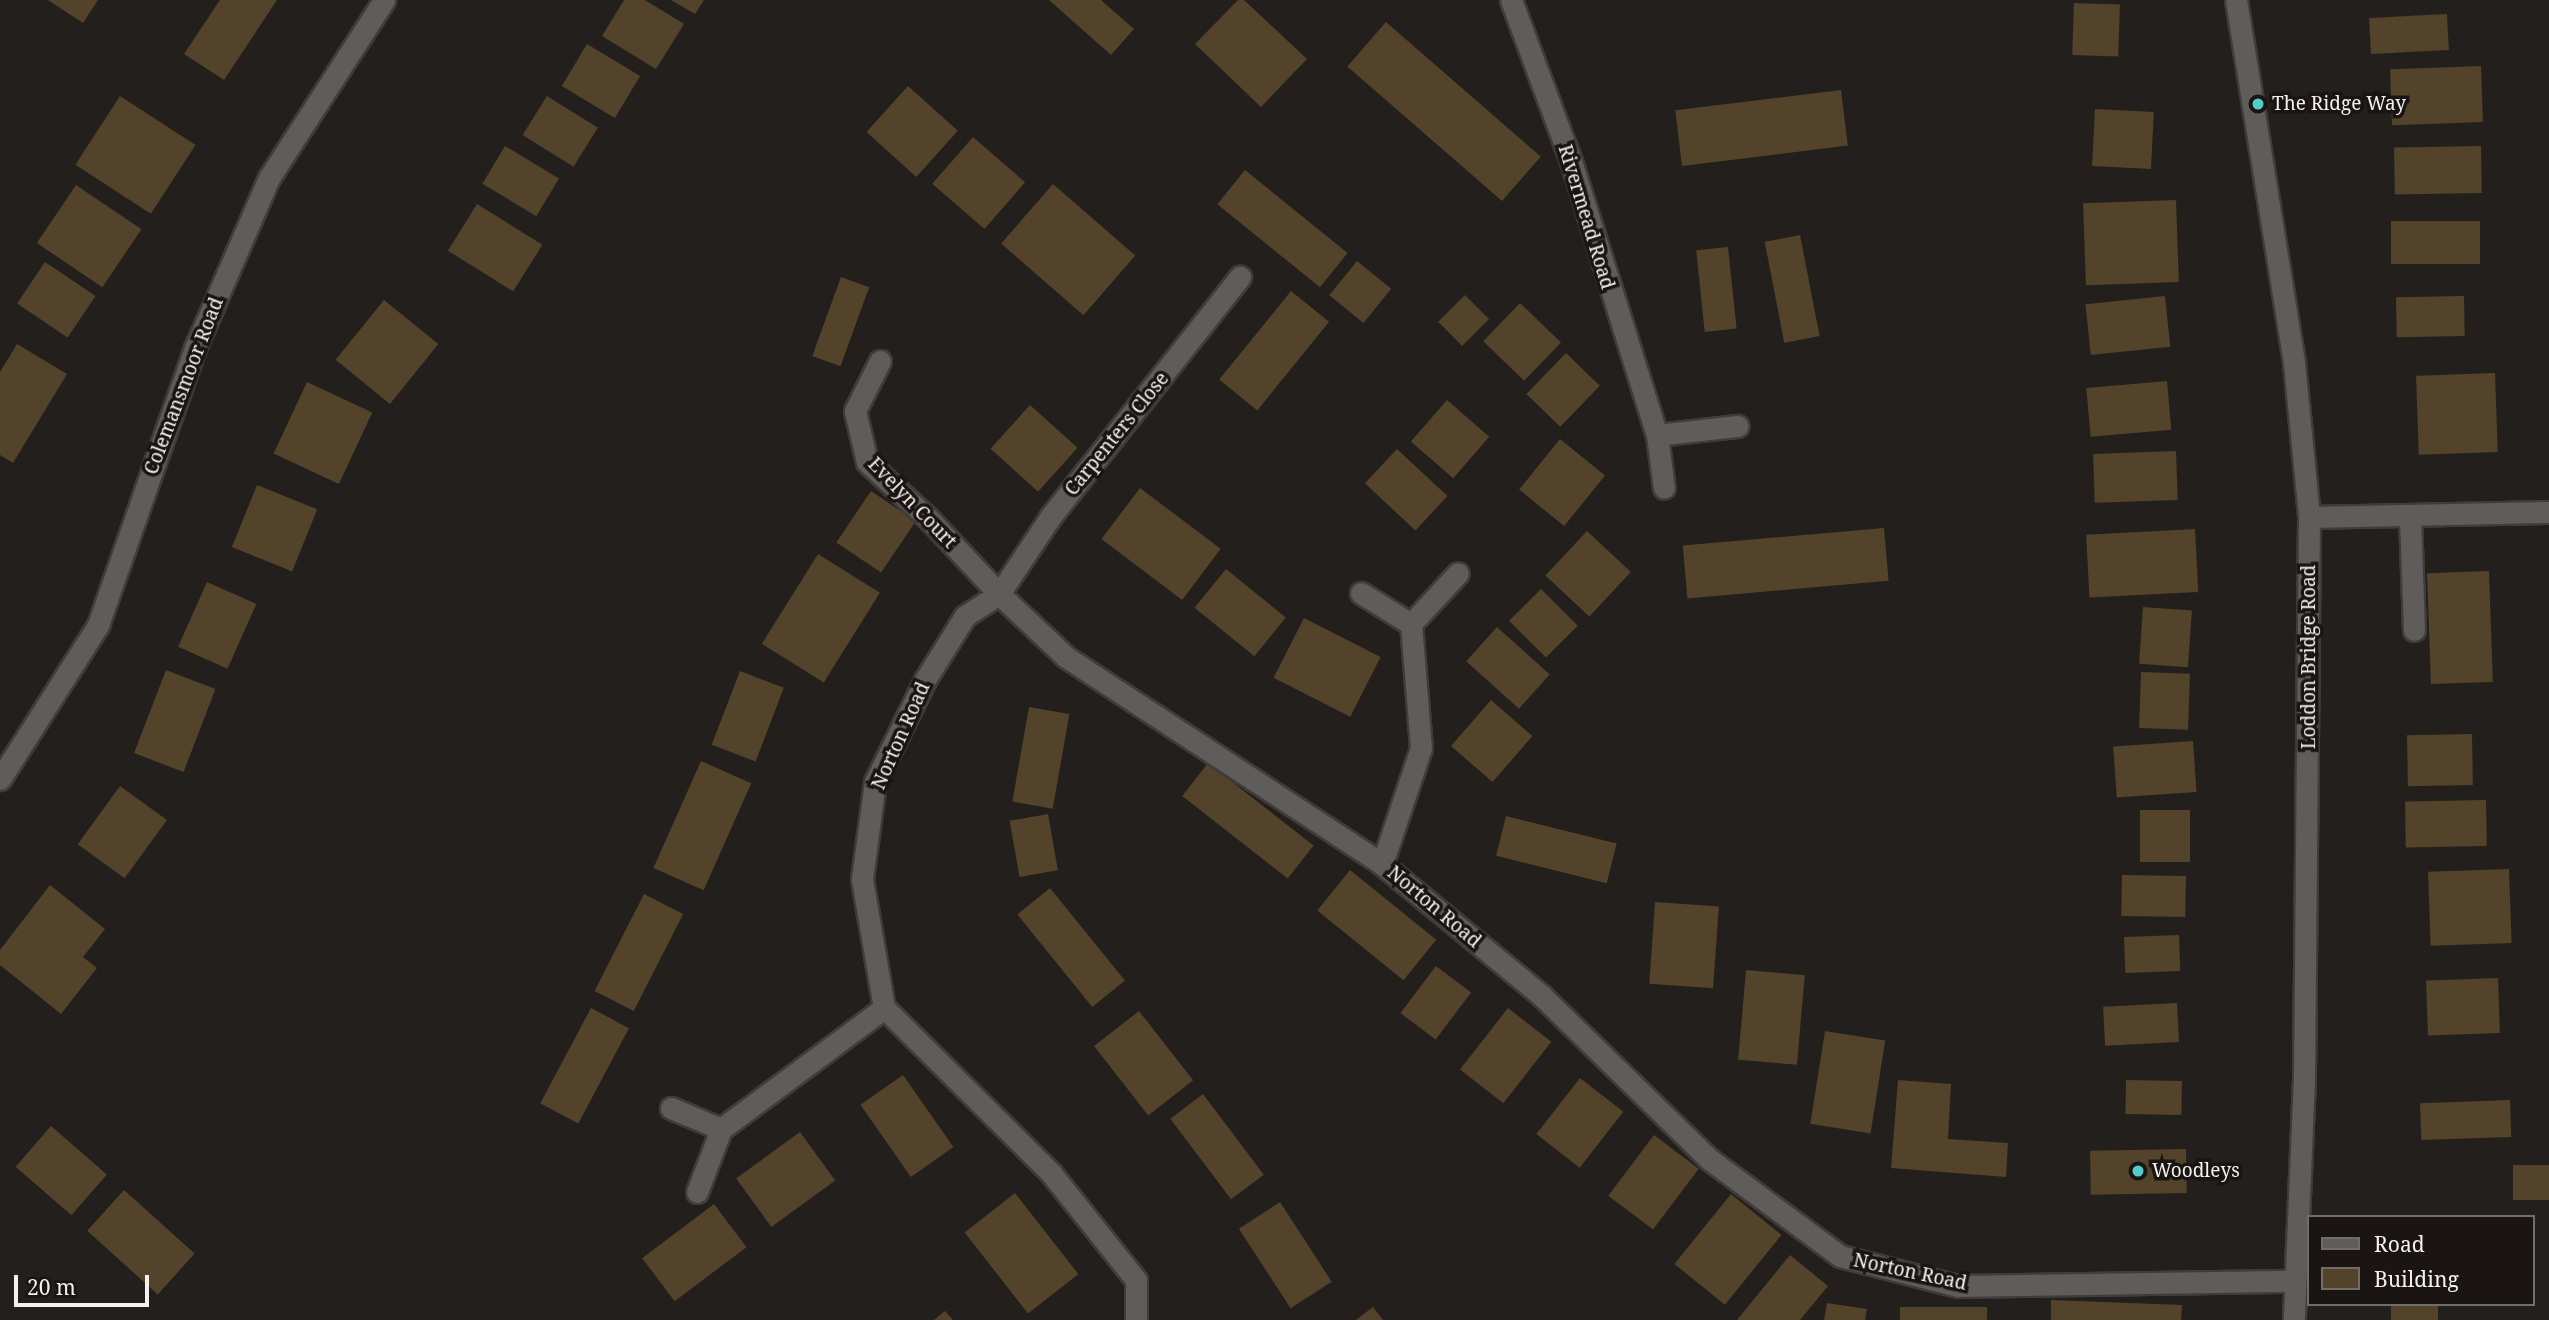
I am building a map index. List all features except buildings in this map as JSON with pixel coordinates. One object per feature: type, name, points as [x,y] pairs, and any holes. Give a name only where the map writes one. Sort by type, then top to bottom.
[{"type":"street","name":"Colemansmoor Road","points":[[0,779],[98,625],[195,348],[269,178],[384,0]]},
{"type":"street","name":"Rivermead Road","points":[[1511,0],[1571,161],[1657,435],[1664,488]]},
{"type":"street","name":"Loddon Bridge Road","points":[[2236,0],[2294,363],[2309,517],[2304,1051],[2294,1320]]},
{"type":"street","name":"Carpenters Close","points":[[999,594],[1051,516],[1240,277]]},
{"type":"street","name":"Evelyn Court","points":[[880,361],[855,411],[867,462],[928,518],[999,594]]},
{"type":"street","points":[[1657,435],[1737,426]]},
{"type":"street","points":[[2309,517],[2549,512]]},
{"type":"street","points":[[2410,516],[2414,630]]},
{"type":"street","points":[[1382,864],[1421,748],[1411,624],[1458,573]]},
{"type":"street","points":[[1361,593],[1411,624]]},
{"type":"street","name":"Norton Road","points":[[884,1008],[862,878],[875,782],[925,680],[965,616],[999,594],[1066,657],[1382,864],[1542,996],[1709,1158],[1840,1256],[1958,1286],[2295,1281]]},
{"type":"street","points":[[697,1192],[721,1129],[884,1008],[1051,1173],[1136,1280],[1136,1320]]},
{"type":"street","points":[[671,1108],[721,1129]]},
{"type":"place","name":"The Ridge Way","points":[[2258,104]]},
{"type":"place","name":"Woodleys","points":[[2138,1171]]}]
